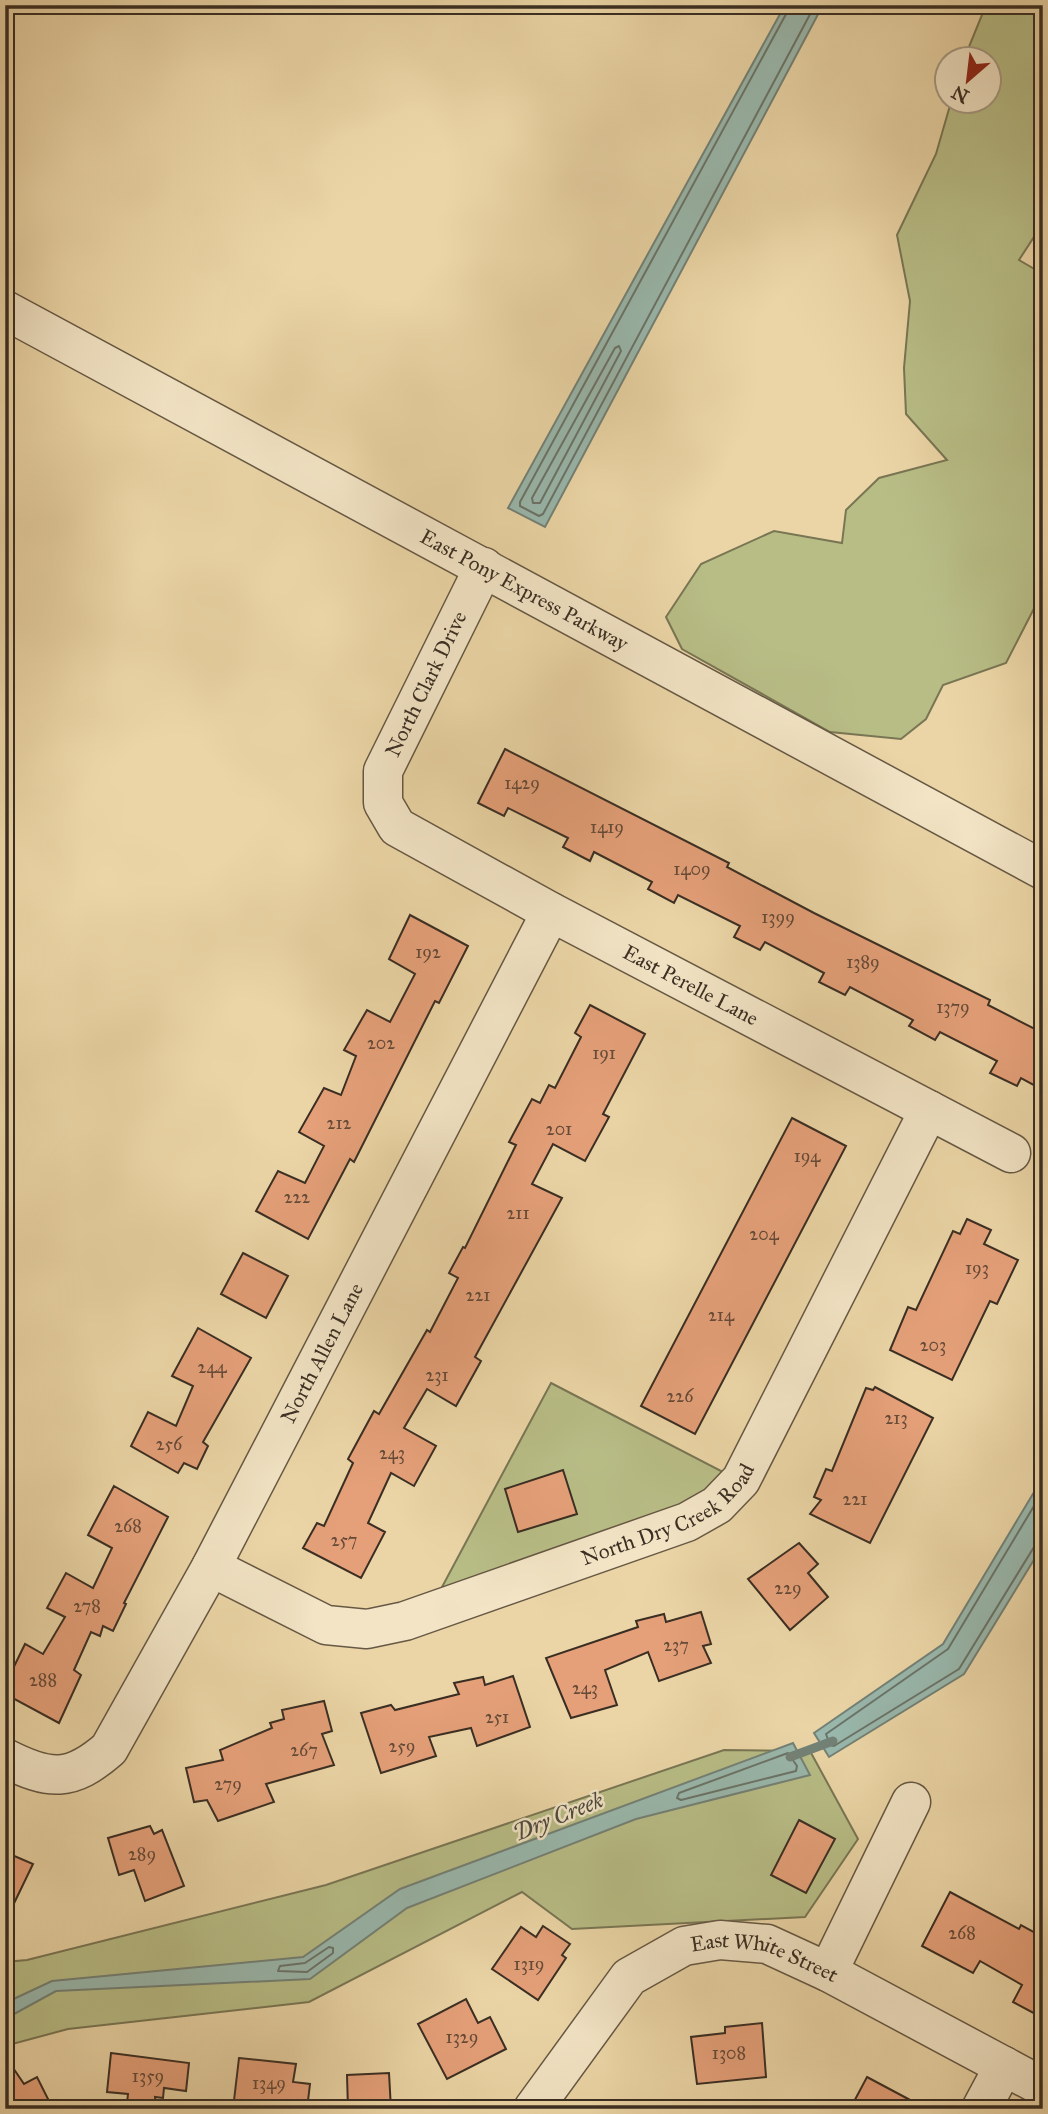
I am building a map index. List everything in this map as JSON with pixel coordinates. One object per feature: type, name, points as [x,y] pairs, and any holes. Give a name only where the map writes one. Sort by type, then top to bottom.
[{"type":"street","name":"East Pony Express Parkway","points":[[5,310],[1043,870]]},
{"type":"street","name":"North Clark Drive","points":[[383,803],[383,771],[484,567]]},
{"type":"street","name":"East Perelle Lane","points":[[383,803],[404,833],[1011,1153]]},
{"type":"street","name":"North Allen Lane","points":[[5,1758],[52,1775],[70,1774],[86,1769],[109,1749],[211,1567],[551,912]]},
{"type":"street","name":"North Dry Creek Road","points":[[211,1567],[326,1625],[367,1629],[405,1621],[687,1522],[717,1505],[741,1480],[929,1110]]},
{"type":"street","points":[[828,1972],[911,1802]]},
{"type":"street","name":"East White Street","points":[[533,2109],[629,1977],[684,1946],[720,1940],[767,1944],[828,1972],[1043,2087]]},
{"type":"street","points":[[981,2109],[1004,2066]]},
{"type":"green space","points":[[986,5],[1043,5],[1043,223],[1019,260],[1043,274],[1043,591],[1006,663],[943,685],[926,719],[901,739],[830,732],[682,649],[666,617],[701,564],[774,531],[842,543],[846,510],[879,478],[947,460],[906,414],[904,368],[910,301],[897,235],[936,154],[947,116],[1002,116],[1002,46],[969,46]]},
{"type":"green space","points":[[551,1383],[725,1473],[696,1504],[445,1590],[442,1587]]},
{"type":"green space","points":[[724,1750],[810,1751],[858,1839],[805,1917],[572,1929],[522,1892],[309,2002],[68,2029],[5,2046],[5,1962],[27,1960],[326,1885]]},
{"type":"water","points":[[785,5],[823,5],[545,527],[508,508]]},
{"type":"water","points":[[1043,1477],[1043,1545],[964,1674],[829,1757],[814,1733],[943,1644]]},
{"type":"water","points":[[793,1743],[810,1775],[636,1819],[407,1908],[310,1979],[56,1991],[5,2019],[5,2003],[52,1981],[303,1957],[400,1889]]},
{"type":"building","points":[[505,749],[729,863],[727,867],[814,913],[990,1000],[988,1005],[1043,1033],[1043,1090],[1021,1078],[1017,1086],[990,1073],[997,1061],[940,1032],[935,1040],[909,1026],[913,1020],[850,987],[845,995],[819,982],[824,973],[765,942],[760,950],[734,937],[740,926],[678,895],[674,903],[648,889],[652,882],[594,852],[590,861],[563,847],[568,838],[508,808],[504,816],[478,803]]},
{"type":"building","points":[[410,915],[468,946],[439,1003],[435,1001],[354,1162],[350,1159],[308,1239],[256,1211],[278,1171],[305,1183],[324,1146],[299,1132],[324,1088],[341,1095],[356,1056],[344,1050],[367,1010],[390,1022],[415,974],[389,959]]},
{"type":"building","points":[[590,1005],[645,1034],[603,1114],[609,1117],[585,1161],[553,1144],[532,1184],[562,1198],[475,1357],[481,1361],[456,1406],[427,1389],[404,1428],[436,1446],[414,1486],[391,1473],[368,1523],[385,1532],[361,1578],[303,1548],[317,1523],[324,1526],[353,1463],[348,1459],[374,1411],[379,1414],[427,1330],[430,1332],[458,1278],[449,1273],[463,1247],[465,1248],[516,1145],[509,1142],[532,1099],[540,1103],[549,1085],[555,1088],[581,1037],[575,1033]]},
{"type":"building","points":[[792,1118],[846,1146],[695,1434],[641,1406]]},
{"type":"building","points":[[967,1219],[991,1230],[984,1244],[1018,1260],[997,1304],[990,1301],[952,1380],[890,1350],[908,1307],[916,1310],[953,1231],[960,1234]]},
{"type":"building","points":[[243,1253],[288,1276],[266,1318],[221,1294]]},
{"type":"building","points":[[198,1328],[251,1358],[203,1442],[208,1446],[197,1469],[184,1463],[178,1473],[131,1446],[148,1412],[176,1426],[193,1386],[172,1376]]},
{"type":"building","points":[[875,1387],[933,1418],[870,1543],[810,1514],[821,1500],[814,1497],[826,1469],[832,1471],[866,1388],[873,1390]]},
{"type":"building","points":[[563,1470],[577,1514],[518,1532],[505,1489]]},
{"type":"building","points":[[114,1486],[168,1517],[124,1603],[126,1604],[113,1631],[103,1626],[100,1636],[91,1632],[74,1670],[81,1675],[59,1723],[5,1694],[5,1685],[25,1644],[43,1654],[65,1617],[47,1608],[66,1573],[93,1588],[112,1548],[88,1535]]},
{"type":"building","points":[[799,1543],[818,1564],[808,1573],[828,1597],[790,1630],[748,1579]]},
{"type":"building","points":[[701,1612],[711,1644],[703,1646],[711,1663],[659,1681],[648,1652],[605,1670],[617,1705],[571,1718],[546,1658],[638,1627],[636,1621],[664,1614],[666,1622]]},
{"type":"building","points":[[513,1676],[530,1727],[477,1746],[471,1728],[429,1737],[436,1756],[381,1773],[361,1713],[391,1705],[395,1710],[459,1694],[454,1683],[483,1677],[485,1685]]},
{"type":"building","points":[[324,1701],[332,1731],[322,1734],[334,1765],[266,1784],[274,1802],[218,1821],[207,1800],[194,1802],[186,1768],[223,1760],[220,1750],[272,1728],[270,1723],[284,1719],[282,1710]]},
{"type":"building","points":[[799,1820],[835,1839],[806,1893],[771,1875]]},
{"type":"building","points":[[150,1826],[154,1834],[162,1830],[184,1886],[145,1901],[134,1870],[119,1875],[108,1838]]},
{"type":"building","points":[[5,1852],[33,1864],[5,1922]]},
{"type":"building","points":[[950,1892],[1019,1929],[1021,1925],[1043,1937],[1043,2018],[1013,2002],[1022,1985],[980,1961],[973,1973],[922,1946]]},
{"type":"building","points":[[543,1926],[570,1944],[562,1955],[566,1958],[538,2000],[492,1969],[521,1927],[536,1937]]},
{"type":"building","points":[[466,1999],[478,2023],[490,2017],[506,2049],[447,2079],[418,2024]]},
{"type":"building","points":[[762,2023],[766,2077],[697,2084],[691,2037],[725,2033],[725,2027]]},
{"type":"building","points":[[111,2053],[189,2063],[186,2091],[164,2088],[163,2098],[155,2097],[156,2106],[127,2103],[128,2094],[107,2092]]},
{"type":"building","points":[[5,2056],[24,2084],[37,2077],[53,2109],[5,2109]]},
{"type":"building","points":[[239,2058],[296,2064],[293,2082],[310,2084],[307,2109],[233,2109]]},
{"type":"building","points":[[389,2073],[391,2109],[348,2109],[347,2075]]},
{"type":"building","points":[[867,2077],[927,2109],[850,2109]]},
{"type":"waterway","name":"Dry Creek","points":[[790,1757],[833,1741]]}]
